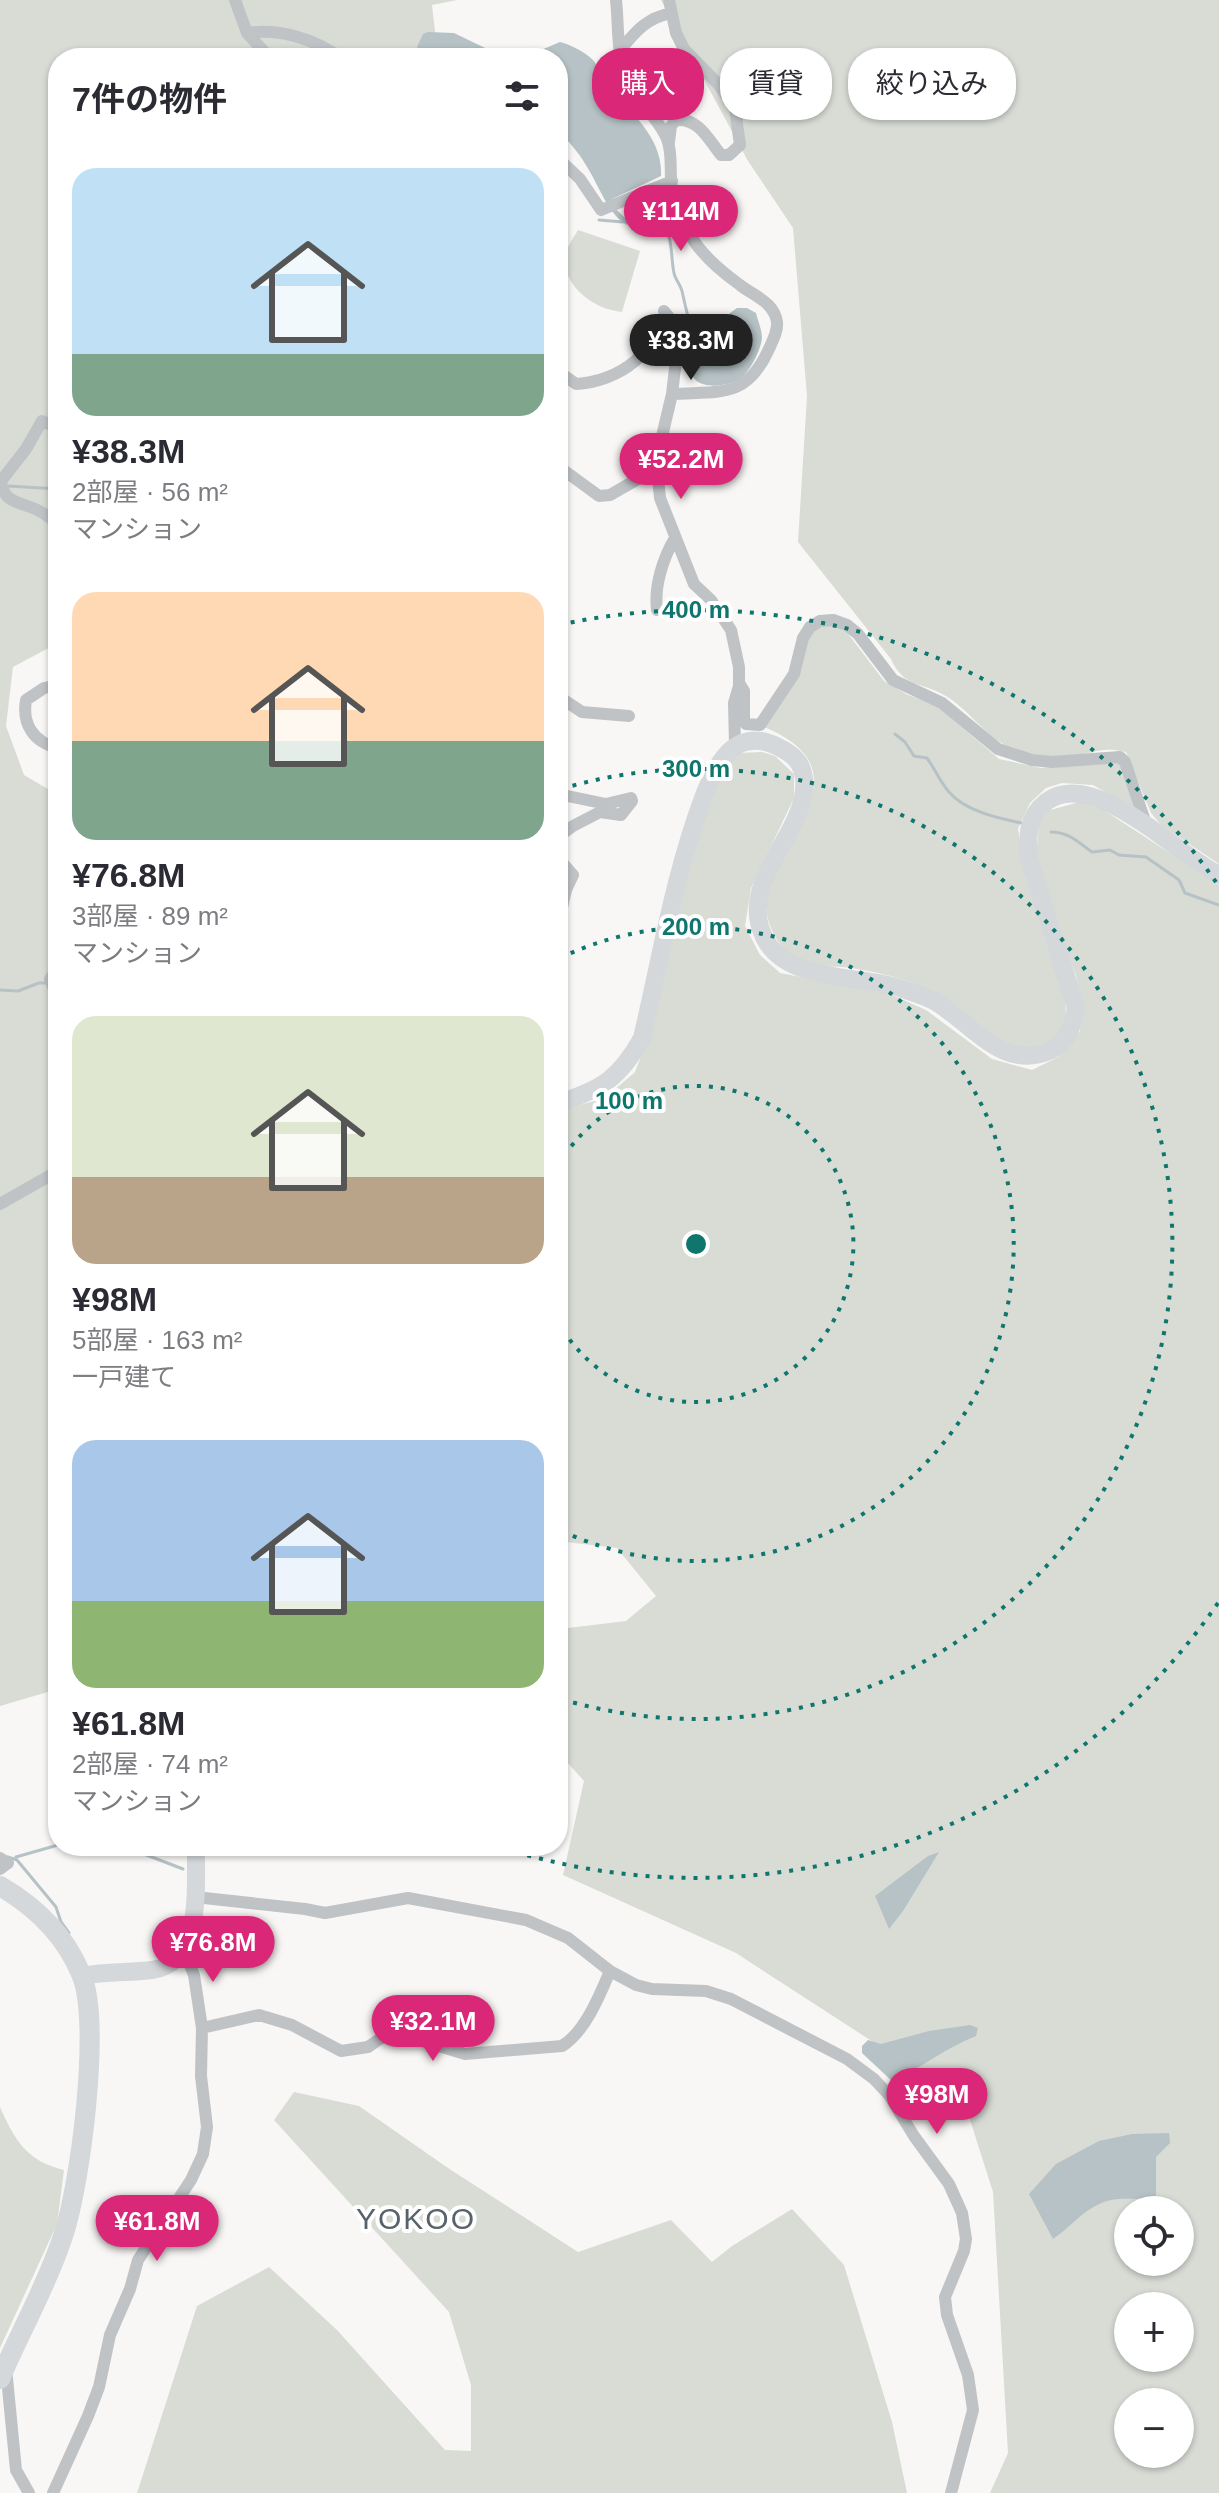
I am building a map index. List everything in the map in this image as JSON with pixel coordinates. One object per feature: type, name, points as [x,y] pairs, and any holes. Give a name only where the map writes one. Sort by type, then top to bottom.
[{"type":"main road","points":[[0,1886],[44,1918],[59,1934],[82,1976],[90,2039],[85,2107],[71,2211],[53,2263],[3,2372]]},
{"type":"street","points":[[235,0],[247,33],[261,48]]},
{"type":"street","points":[[616,0],[621,48]]},
{"type":"street","points":[[622,48],[640,26],[670,6],[676,33],[684,49],[719,85],[735,109],[740,145],[729,155],[721,155],[697,124],[688,119],[676,120],[671,126],[672,193],[693,239],[711,261],[765,301],[777,323],[763,363],[748,383],[734,389],[672,394]]},
{"type":"street","points":[[247,33],[289,35],[323,48]]},
{"type":"street","points":[[654,120],[669,145]]},
{"type":"street","points":[[568,168],[580,179],[601,210],[672,181]]},
{"type":"street","points":[[664,311],[673,322],[677,351],[672,394],[659,449],[660,498],[694,584],[711,600],[731,630],[737,650],[739,683],[734,703],[735,745]]},
{"type":"street","points":[[568,378],[576,384],[590,383],[633,363],[659,335],[675,330]]},
{"type":"street","points":[[48,424],[42,421],[26,449],[1,481],[3,492],[12,503],[39,510],[48,517]]},
{"type":"street","points":[[568,473],[599,496],[610,495],[657,468]]},
{"type":"street","points":[[657,610],[656,597],[666,552],[675,538]]},
{"type":"street","points":[[739,683],[744,691],[744,720],[746,724],[760,725],[794,674],[803,638],[810,627],[820,621],[833,620],[847,625],[858,634],[893,680],[942,703],[998,749],[1032,760],[1052,762],[1120,757],[1125,762],[1147,827]]},
{"type":"street","points":[[48,687],[26,700],[24,712],[27,728],[38,740],[48,744]]},
{"type":"street","points":[[568,703],[582,712],[629,716]]},
{"type":"street","points":[[568,1100],[596,1090],[616,1076],[642,1038],[672,899],[692,828],[721,759],[735,745],[750,739],[767,741],[788,752],[801,764],[803,797],[761,888],[758,913],[764,938],[782,960],[815,973],[871,981],[933,1000],[1003,1052],[1019,1058],[1034,1057],[1057,1048],[1072,1029],[1076,1008],[1029,859],[1027,835],[1033,817],[1045,803],[1062,793],[1082,793],[1103,800],[1219,875]]},
{"type":"street","points":[[568,796],[606,804],[631,798],[632,801],[621,815],[600,812],[568,830]]},
{"type":"street","points":[[0,1204],[48,1177]]},
{"type":"street","points":[[82,1976],[105,1971],[154,1970],[172,1964],[184,1951],[192,1922],[196,1856]]},
{"type":"street","points":[[0,1858],[8,1863],[0,1869]]},
{"type":"street","points":[[195,1897],[325,1913],[408,1898],[526,1920],[568,1938],[610,1971],[636,1985],[652,1989],[706,1991],[731,1999],[847,2059],[874,2079],[889,2095],[949,2184],[962,2213],[966,2239],[964,2251],[945,2297],[947,2315],[968,2375],[973,2410],[951,2493]]},
{"type":"street","points":[[53,2493],[99,2387],[110,2335],[130,2289],[138,2260],[191,2180],[203,2154],[207,2127],[201,2076],[202,2028],[194,1975],[184,1951]]},
{"type":"street","points":[[202,2028],[259,2015],[292,2025],[341,2051],[368,2047],[384,2036],[400,2034],[465,2054],[562,2046],[571,2041],[582,2025],[610,1971]]},
{"type":"street","points":[[3,2372],[16,2470],[29,2493]]},
{"type":"shaded area","points":[[0,0],[457,0],[432,5],[437,48],[48,48],[48,648],[13,667],[6,726],[24,775],[48,789],[48,1692],[0,1706]]},
{"type":"shaded area","points":[[661,0],[1219,0],[1219,864],[1161,825],[1151,813],[1126,752],[1103,750],[1058,757],[1018,750],[993,737],[953,701],[901,675],[798,542],[807,396],[793,228],[748,161],[726,120],[832,120],[832,48],[720,48],[720,109],[704,80],[704,48],[687,48]]},
{"type":"shaded area","points":[[454,33],[485,48],[418,48],[423,34]]},
{"type":"shaded area","points":[[560,42],[592,59],[592,120],[638,120],[657,149],[661,176],[612,199],[615,208],[628,221],[627,225],[610,209],[568,141],[568,48],[546,48]]},
{"type":"shaded area","points":[[578,230],[640,251],[622,312],[591,301],[574,285],[568,275],[570,244]]},
{"type":"shaded area","points":[[737,308],[747,308],[756,313],[762,338],[754,360],[744,375],[735,381],[712,386],[698,382],[691,370],[693,358],[705,350],[699,346],[697,336],[703,326],[715,324]]},
{"type":"shaded area","points":[[835,624],[846,631],[884,681],[937,706],[999,759],[1041,768],[1118,762],[1124,770],[1135,809],[1093,785],[1062,783],[1046,788],[1030,803],[1018,829],[1026,879],[1065,992],[1066,1017],[1059,1038],[1043,1049],[997,1044],[942,1000],[905,980],[800,960],[786,951],[771,928],[767,902],[774,875],[812,795],[813,770],[798,747],[764,727],[812,631],[821,625]]},
{"type":"shaded area","points":[[762,752],[775,756],[794,774],[794,798],[751,888],[745,926],[760,955],[780,973],[890,994],[926,1010],[992,1059],[1032,1070],[1060,1056],[1080,1031],[1081,1001],[1076,976],[1036,859],[1039,823],[1047,811],[1079,802],[1102,809],[1219,885],[1219,2493],[990,2493],[1008,2453],[993,2192],[964,2101],[736,1953],[563,1875],[584,1781],[568,1763],[568,1628],[626,1621],[656,1596],[617,1548],[568,1542],[568,1108],[605,1098],[635,1072],[649,1036],[680,883],[723,769],[739,753]]},
{"type":"shaded area","points":[[939,1852],[889,1929],[875,1896],[928,1856]]},
{"type":"shaded area","points":[[970,2025],[978,2028],[976,2036],[893,2082],[862,2053],[862,2046],[868,2040],[881,2044],[929,2031]]},
{"type":"shaded area","points":[[294,2092],[359,2106],[578,2252],[671,2220],[712,2262],[792,2209],[844,2265],[892,2422],[907,2493],[137,2493],[197,2306],[269,2267],[337,2330],[445,2450],[471,2451],[471,2385],[449,2312],[274,2120]]},
{"type":"shaded area","points":[[0,2107],[17,2140],[31,2155],[64,2170],[57,2224],[0,2348]]},
{"type":"shaded area","points":[[1169,2133],[1170,2143],[1156,2157],[1156,2196],[1114,2196],[1114,2200],[1087,2211],[1053,2239],[1029,2194],[1056,2164],[1099,2141],[1132,2134]]},
{"type":"waterway","points":[[627,221],[658,218],[667,230],[675,275],[698,339]]},
{"type":"waterway","points":[[599,220],[623,222]]},
{"type":"waterway","points":[[8,486],[48,488]]},
{"type":"waterway","points":[[895,734],[914,756],[927,758],[956,799],[982,813],[1021,823]]},
{"type":"waterway","points":[[1051,832],[1068,836],[1092,852],[1110,850],[1119,855],[1146,857],[1179,880],[1185,893],[1219,905]]},
{"type":"waterway","points":[[0,990],[18,991],[46,983]]},
{"type":"waterway","points":[[16,1857],[48,1848]]},
{"type":"waterway","points":[[149,1856],[183,1869]]},
{"type":"waterway","points":[[8,1857],[17,1860],[56,1907],[69,1933]]},
{"type":"district","name":"YOKOO","points":[[416,2219]]}]
